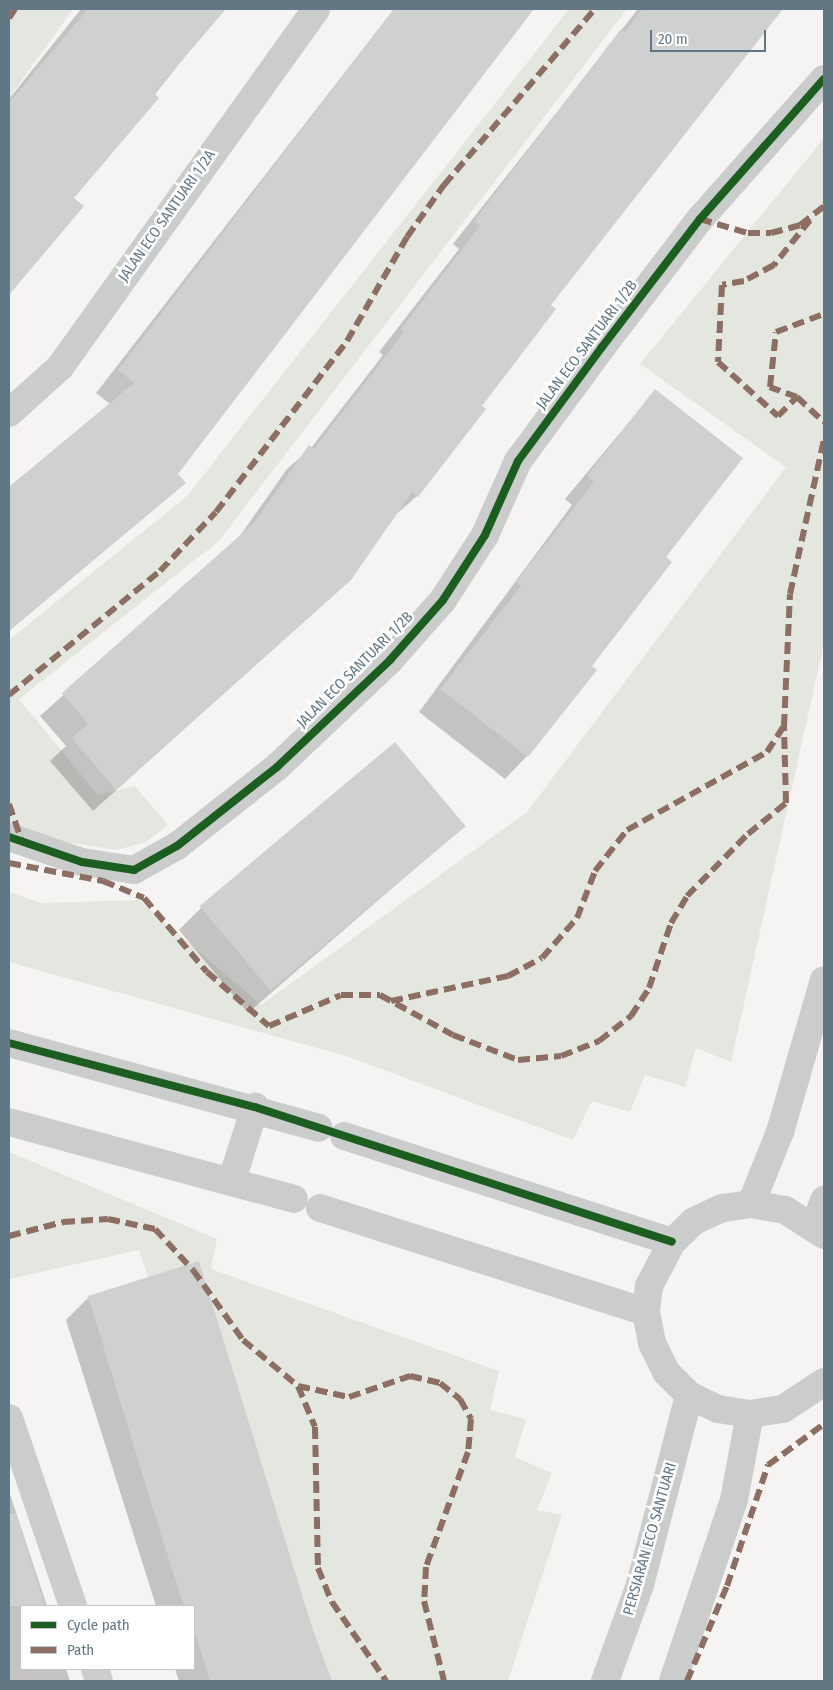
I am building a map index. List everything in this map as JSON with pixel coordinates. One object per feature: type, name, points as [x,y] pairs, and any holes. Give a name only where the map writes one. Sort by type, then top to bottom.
[{"type":"street","name":"JALAN ECO SANTUARI 1/2A","points":[[9,413],[60,367],[316,9]]},
{"type":"street","name":"JALAN ECO SANTUARI 1/2B","points":[[9,837],[82,862],[134,870],[177,846],[276,767],[390,660],[443,600],[485,535],[518,461],[700,219],[824,79]]},
{"type":"street","points":[[751,1204],[780,1132],[824,980]]},
{"type":"street","points":[[9,1042],[254,1107],[672,1242]]},
{"type":"street","points":[[232,1180],[254,1107]]},
{"type":"street","points":[[9,1122],[232,1180],[294,1200]]},
{"type":"street","points":[[824,1200],[819,1230],[785,1210],[751,1204],[722,1208],[694,1221],[672,1242],[649,1286],[646,1312],[652,1343],[666,1372],[689,1395],[718,1409],[750,1414],[783,1409],[824,1382]]},
{"type":"street","points":[[320,1208],[646,1312]]},
{"type":"street","name":"PERSIARAN ECO SANTUARI","points":[[605,1681],[640,1585],[689,1395]]},
{"type":"street","points":[[673,1681],[734,1500],[750,1414]]},
{"type":"street","points":[[9,1418],[73,1605]]},
{"type":"shaded area","points":[[9,9],[73,9],[9,98]]},
{"type":"shaded area","points":[[569,9],[627,9],[219,541],[19,699],[98,795],[135,786],[168,825],[146,842],[116,850],[48,839],[9,822],[9,640],[187,496]]},
{"type":"shaded area","points":[[824,138],[824,643],[731,1062],[696,1048],[685,1087],[645,1075],[630,1112],[592,1101],[573,1140],[349,1057],[9,962],[9,892],[41,903],[139,900],[261,1005],[527,812],[786,467],[640,364]]},
{"type":"shaded area","points":[[9,1152],[217,1239],[211,1269],[499,1371],[490,1410],[526,1419],[515,1457],[552,1473],[537,1510],[562,1515],[508,1681],[285,1681],[139,1250],[9,1279]]},
{"type":"building","points":[[88,9],[226,9],[154,93],[159,98],[74,198],[84,206],[9,295],[9,103]]},
{"type":"building","points":[[394,9],[534,9],[178,474],[186,483],[9,631],[9,487],[134,383],[118,370]]},
{"type":"building","points":[[642,9],[783,9],[551,305],[556,309],[482,406],[486,409],[418,497],[412,492],[351,580],[116,790],[72,738],[88,724],[62,693],[254,523],[309,445],[314,449],[404,332],[400,330],[480,226],[474,221],[621,29],[625,32]]},
{"type":"building","points":[[655,389],[743,458],[666,557],[672,562],[592,666],[597,670],[528,757],[440,689],[521,586],[516,582],[594,482],[587,476]]},
{"type":"building","points":[[395,742],[466,826],[270,990],[200,906]]},
{"type":"building","points":[[199,1261],[312,1627],[332,1681],[210,1681],[195,1632],[195,1605],[184,1605],[88,1296]]},
{"type":"building","points":[[16,1513],[45,1605],[9,1606],[9,1514]]},
{"type":"marked path","points":[[9,18],[15,9]]},
{"type":"marked path","points":[[9,695],[160,571],[216,512],[347,341],[407,237],[444,185],[595,9]]},
{"type":"marked path","points":[[700,219],[748,233],[771,233],[800,225],[824,206]]},
{"type":"marked path","points":[[810,220],[774,265],[744,281],[722,285],[718,362],[778,416],[797,397],[824,422]]},
{"type":"marked path","points":[[797,397],[770,387],[776,332],[824,314]]},
{"type":"marked path","points":[[9,863],[103,881],[144,898],[207,972],[269,1026],[341,995],[380,995],[453,1035],[518,1060],[561,1056],[599,1041],[631,1016],[649,988],[671,923],[687,896],[748,834],[786,803],[784,726],[790,594],[824,440]]},
{"type":"marked path","points":[[391,1001],[508,976],[542,958],[577,918],[595,871],[627,830],[767,752],[784,726]]},
{"type":"marked path","points":[[9,804],[22,841]]},
{"type":"marked path","points":[[9,1236],[63,1222],[108,1219],[155,1229],[193,1270],[243,1340],[298,1386],[315,1427],[318,1568],[332,1602],[386,1681]]},
{"type":"marked path","points":[[298,1386],[349,1397],[410,1376],[440,1383],[460,1399],[471,1419],[468,1452],[426,1567],[424,1601],[444,1681]]},
{"type":"marked path","points":[[687,1681],[727,1586],[768,1465],[824,1424]]},
{"type":"cycle path","points":[[9,837],[82,862],[134,870],[177,846],[277,767],[390,660],[443,600],[485,535],[518,461],[700,219],[824,79]]},
{"type":"cycle path","points":[[9,1043],[255,1107],[672,1242]]}]
